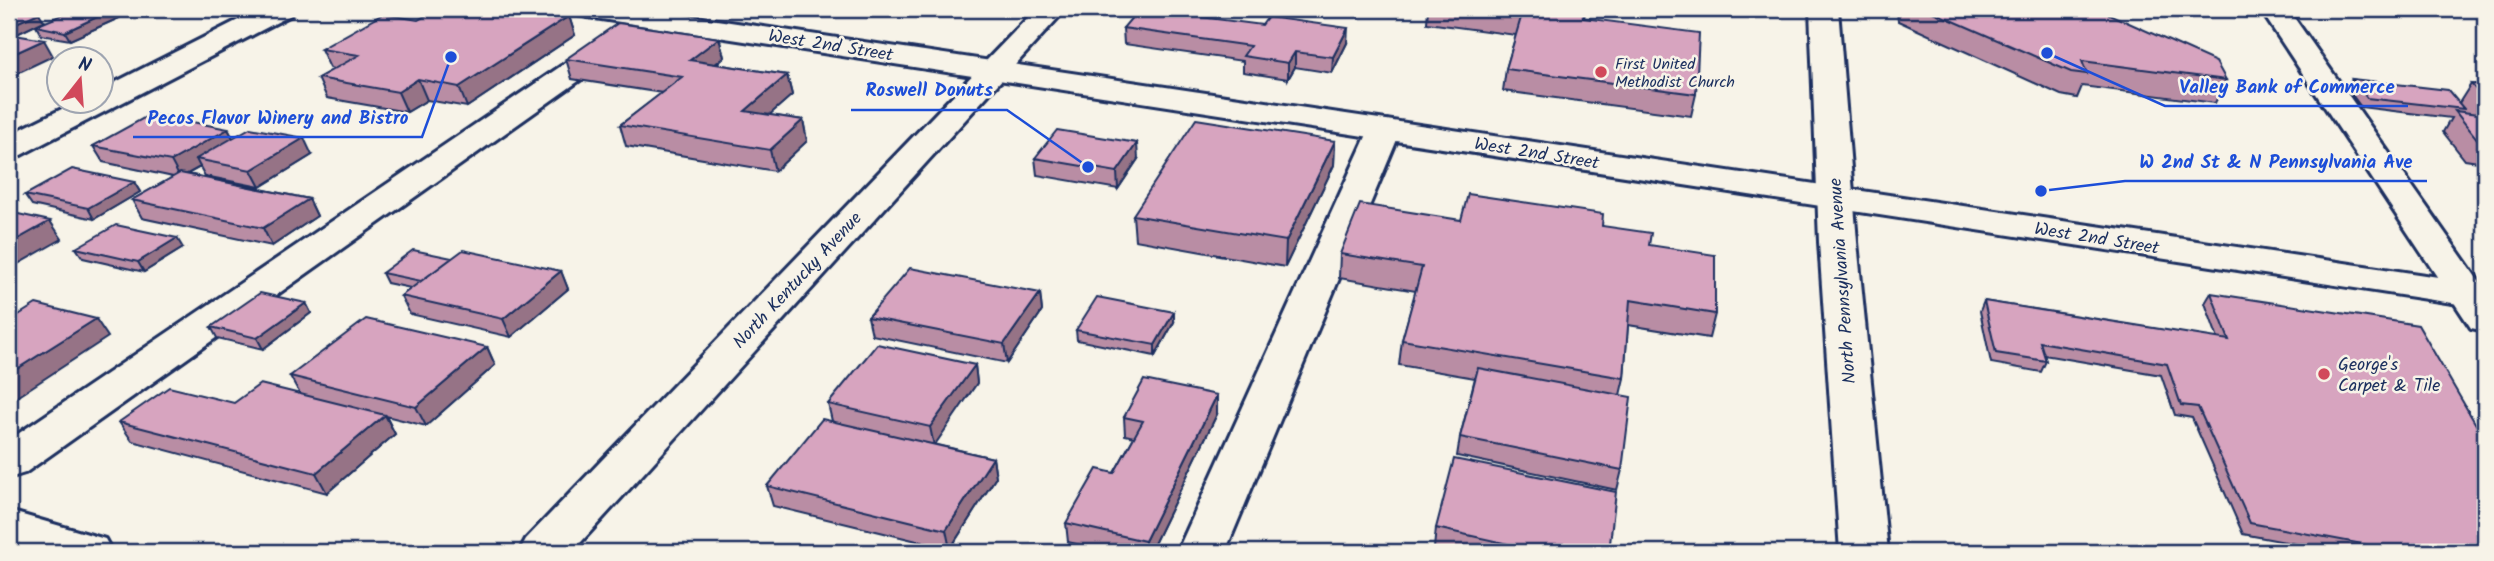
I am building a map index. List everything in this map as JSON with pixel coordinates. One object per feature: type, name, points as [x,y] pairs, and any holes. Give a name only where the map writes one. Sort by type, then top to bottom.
[{"type":"street","points":[[116,93],[281,9]]},
{"type":"street","name":"West 2nd Street","points":[[588,9],[1835,199],[2479,303]]},
{"type":"street","name":"North Kentucky Avenue","points":[[543,552],[1052,9]]},
{"type":"street","name":"North Pennsylvania Avenue","points":[[1824,9],[1835,199],[1864,552]]},
{"type":"street","points":[[2274,9],[2479,303]]},
{"type":"street","points":[[9,462],[650,18]]},
{"type":"street","points":[[9,148],[72,116]]},
{"type":"street","points":[[1201,552],[1385,130]]},
{"type":"street","points":[[9,529],[88,552]]},
{"type":"building","points":[[9,9],[17,9],[39,13],[9,26]]},
{"type":"building","points":[[76,9],[114,9],[65,32],[36,26]]},
{"type":"building","points":[[438,9],[520,9],[569,16],[459,87],[418,79],[398,92],[318,78],[359,55],[321,49],[383,14],[418,20]]},
{"type":"building","points":[[1139,9],[1262,25],[1268,17],[1348,28],[1333,57],[1295,52],[1288,63],[1243,56],[1250,46],[1123,28]]},
{"type":"building","name":"First United Methodist Church","points":[[1480,9],[1585,9],[1583,18],[1699,33],[1696,94],[1506,69],[1522,14]]},
{"type":"building","points":[[1926,9],[2100,10],[2216,62],[2226,80],[2082,61],[2087,74],[2071,72]]},
{"type":"building","points":[[618,23],[719,38],[690,60],[787,75],[745,111],[803,120],[770,150],[620,125],[682,77],[566,59]]},
{"type":"building","points":[[9,34],[44,40],[9,56]]},
{"type":"building","points":[[2352,79],[2448,90],[2464,109],[2367,98]]},
{"type":"building","points":[[2471,84],[2485,85],[2485,100]]},
{"type":"building","points":[[2455,111],[2485,115],[2485,140],[2478,140]]},
{"type":"building","points":[[151,114],[228,129],[171,161],[93,146]]},
{"type":"building","points":[[1196,119],[1335,141],[1286,241],[1133,215]]},
{"type":"building","points":[[250,128],[304,138],[251,170],[196,159]]},
{"type":"building","points":[[1057,130],[1137,143],[1117,172],[1035,158]]},
{"type":"building","points":[[72,169],[134,182],[88,208],[25,195]]},
{"type":"building","points":[[180,173],[309,199],[263,228],[132,200]]},
{"type":"building","points":[[1468,194],[1603,214],[1602,226],[1651,233],[1649,245],[1715,255],[1715,314],[1630,300],[1624,378],[1402,340],[1422,267],[1340,254],[1360,204],[1461,220]]},
{"type":"building","points":[[9,212],[50,221],[9,244]]},
{"type":"building","points":[[116,225],[177,238],[138,262],[76,248]]},
{"type":"building","points":[[413,250],[452,258],[421,281],[382,273]]},
{"type":"building","points":[[463,250],[561,271],[503,319],[401,296]]},
{"type":"building","points":[[910,268],[1040,293],[1004,344],[868,317]]},
{"type":"building","points":[[260,293],[306,303],[257,338],[211,327]]},
{"type":"building","points":[[2211,293],[2418,325],[2485,440],[2485,552],[2405,552],[2250,523],[2198,407],[2181,405],[2167,364],[2040,342],[2046,361],[1996,353],[1984,301],[2229,340]]},
{"type":"building","points":[[1097,297],[1174,312],[1155,345],[1076,330]]},
{"type":"building","points":[[36,304],[96,319],[9,374],[9,321]]},
{"type":"building","points":[[366,319],[487,347],[416,407],[290,376]]},
{"type":"building","points":[[877,344],[975,365],[930,427],[828,404]]},
{"type":"building","points":[[1478,368],[1631,397],[1622,470],[1460,437]]},
{"type":"building","points":[[1144,380],[1217,395],[1145,541],[1066,523],[1097,469],[1114,473],[1143,421],[1124,417]]},
{"type":"building","points":[[260,384],[385,415],[316,473],[119,422],[169,387],[234,403]]},
{"type":"building","points":[[822,419],[993,458],[946,530],[767,486]]},
{"type":"building","points":[[1454,459],[1616,492],[1609,552],[1544,552],[1436,528]]},
{"type":"place","name":"Valley Bank of Commerce","points":[[2047,53]]},
{"type":"place","name":"Pecos Flavor Winery and Bistro","points":[[451,57]]},
{"type":"place","name":"First United Methodist Church","points":[[1601,72]]},
{"type":"place","name":"Roswell Donuts","points":[[1088,167]]},
{"type":"place","name":"W 2nd St & N Pennsylvania Ave","points":[[2041,191]]},
{"type":"place","name":"George's Carpet & Tile","points":[[2324,374]]}]
